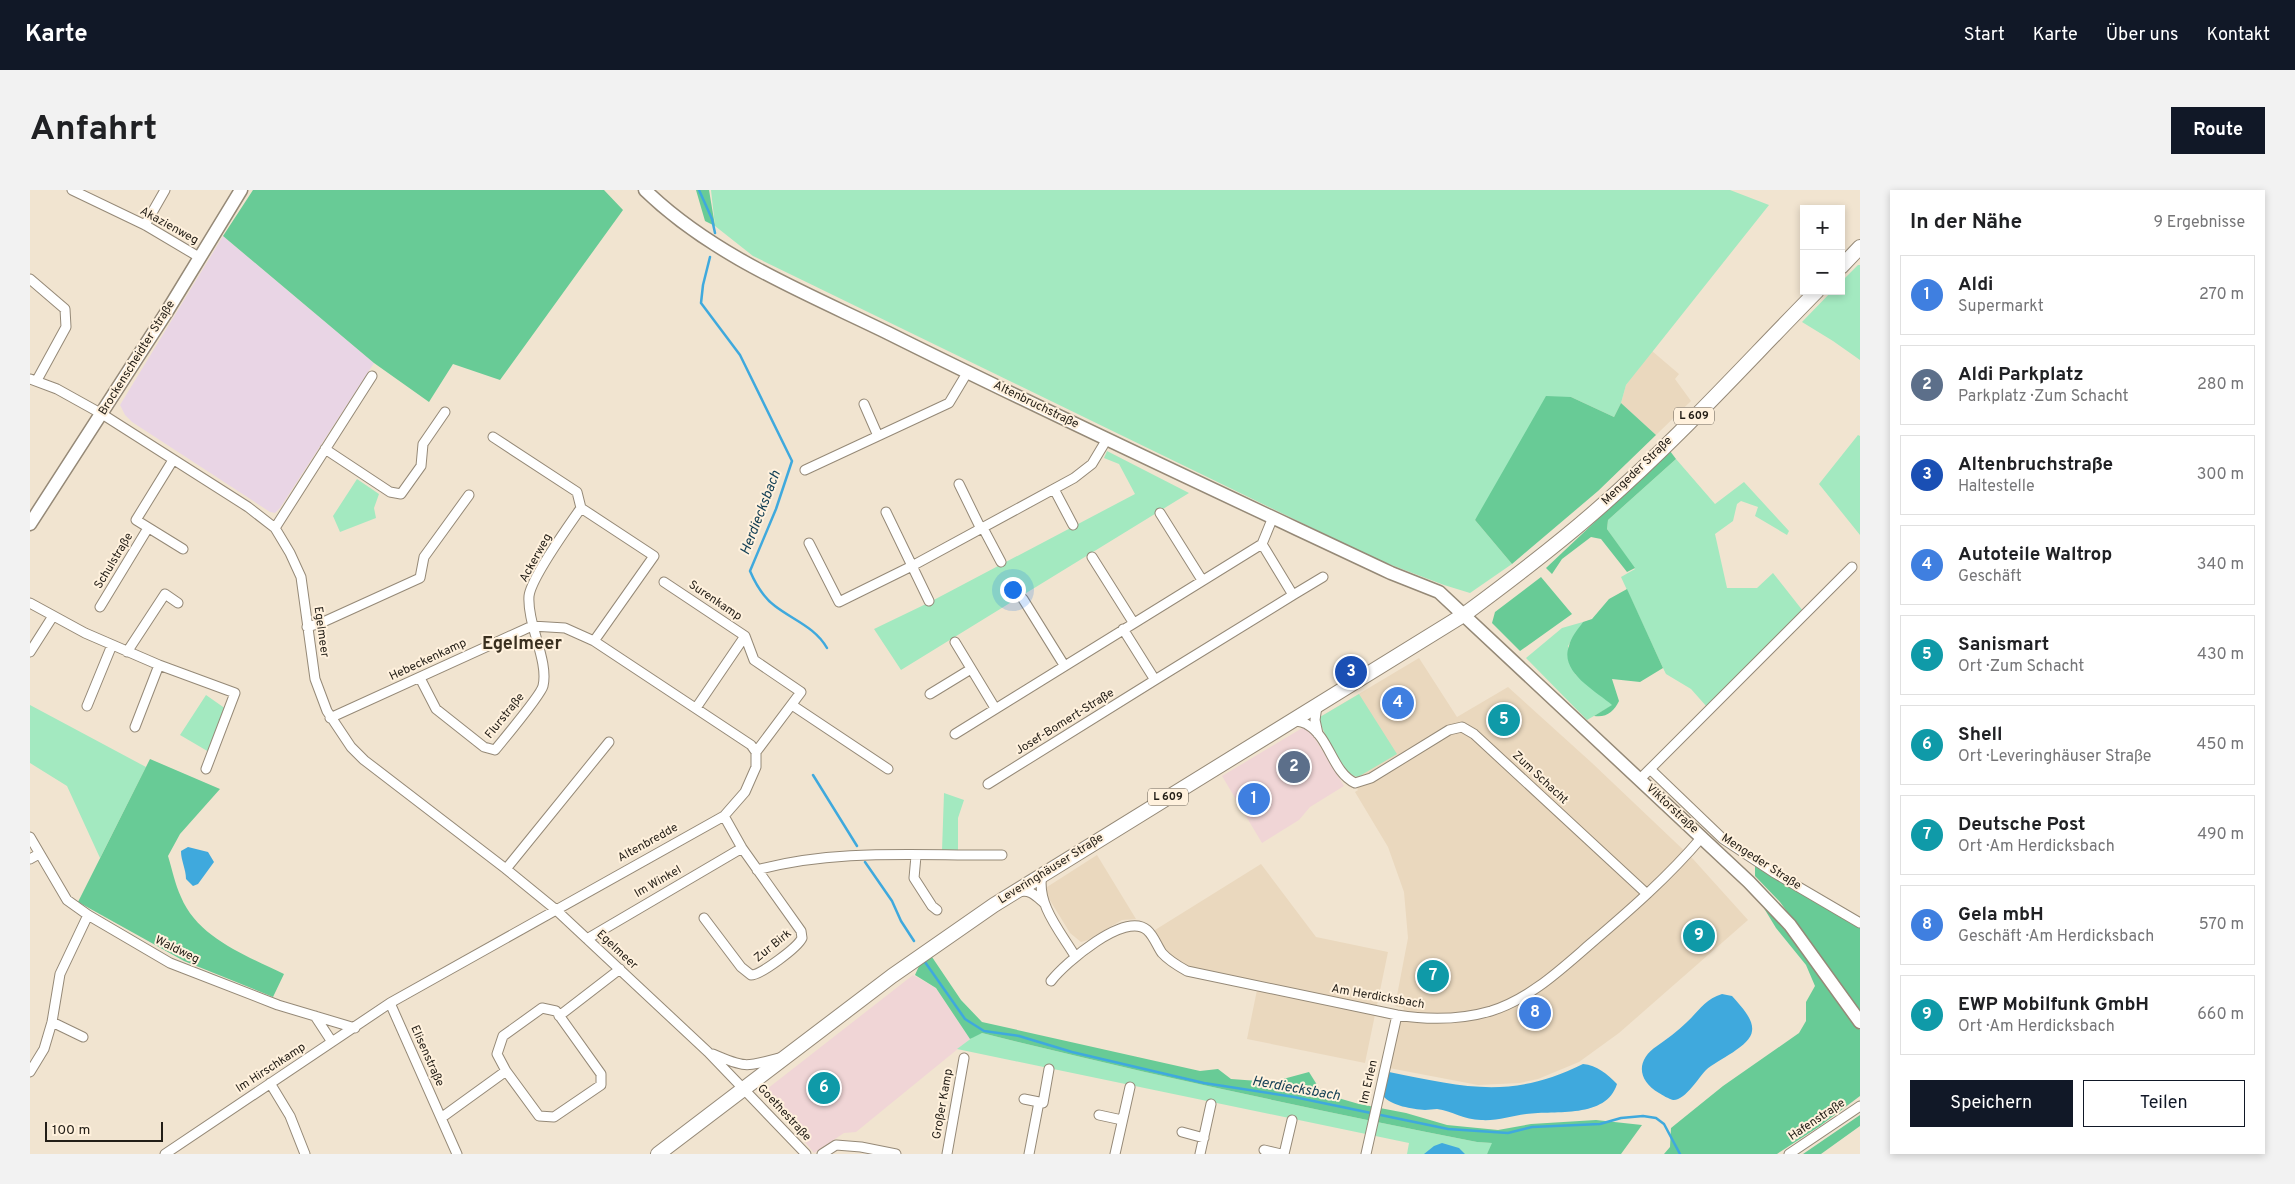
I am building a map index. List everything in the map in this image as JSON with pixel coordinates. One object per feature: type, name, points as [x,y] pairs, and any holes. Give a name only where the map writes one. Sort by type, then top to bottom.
[{"type":"main road","points":[[1845,263],[1859,251]]},
{"type":"main road","name":"Mengeder Straße","points":[[1465,614],[1521,573],[1600,508],[1658,453],[1813,295]]},
{"type":"main road","name":"Leveringhäuser Straße","points":[[658,1154],[941,940],[1042,874],[1465,614]]},
{"type":"street","name":"Akazienweg","points":[[72,190],[145,225],[199,257]]},
{"type":"street","points":[[145,225],[165,190]]},
{"type":"street","name":"Brockenscheidter Straße","points":[[30,524],[102,414],[242,190]]},
{"type":"street","name":"Altenbruchstraße","points":[[646,190],[686,226],[721,249],[967,373],[1391,573],[1439,592],[1465,614]]},
{"type":"street","points":[[30,279],[65,309],[66,327],[33,379]]},
{"type":"street","points":[[805,470],[949,403],[967,373]]},
{"type":"street","points":[[275,528],[372,376]]},
{"type":"street","name":"Egelmeer","points":[[33,379],[102,414],[248,507],[275,528],[290,553],[301,577],[315,679],[330,718],[364,760],[506,869],[554,909],[708,1052],[744,1089]]},
{"type":"street","points":[[864,404],[878,436]]},
{"type":"street","points":[[325,449],[390,492],[401,494],[421,466],[423,444],[445,412]]},
{"type":"street","points":[[493,437],[577,492],[581,508],[654,556],[594,641]]},
{"type":"street","points":[[809,543],[839,602],[982,529],[1084,472],[1092,464],[1106,439]]},
{"type":"street","name":"Schulstraße","points":[[173,460],[136,520],[183,549]]},
{"type":"street","points":[[959,484],[1000,562]]},
{"type":"street","points":[[1054,489],[1073,525]]},
{"type":"street","points":[[307,627],[321,623],[420,578],[424,557],[469,495]]},
{"type":"street","name":"Ackerweg","points":[[532,626],[529,596],[536,580],[581,508]]},
{"type":"street","points":[[886,512],[929,600]]},
{"type":"street","points":[[1160,513],[1202,580]]},
{"type":"street","points":[[955,734],[1123,628],[1262,544],[1273,517]]},
{"type":"street","name":"Schulstraße","points":[[100,607],[148,528]]},
{"type":"street","points":[[1262,544],[1293,595]]},
{"type":"street","points":[[1092,557],[1133,622]]},
{"type":"street","points":[[1640,779],[1852,568]]},
{"type":"street","name":"Josef-Bomert-Straße","points":[[988,784],[1323,577]]},
{"type":"street","name":"Surenkamp","points":[[664,582],[745,636],[754,660],[801,692],[792,705]]},
{"type":"street","points":[[128,652],[165,594],[178,603]]},
{"type":"street","points":[[1023,599],[1064,665]]},
{"type":"street","points":[[30,603],[77,630],[159,665],[235,693],[206,769]]},
{"type":"street","name":"Viktorstraße","points":[[1465,614],[1749,882],[1790,925],[1860,1022]]},
{"type":"street","points":[[30,652],[53,616]]},
{"type":"street","name":"Hebeckenkamp","points":[[330,718],[532,626],[565,628],[594,641],[696,708],[750,745],[756,752]]},
{"type":"street","name":"Flurstraße","points":[[420,678],[436,709],[484,747],[495,750],[543,688],[544,673],[532,626]]},
{"type":"street","points":[[1123,628],[1155,680]]},
{"type":"street","points":[[696,708],[745,636]]},
{"type":"street","points":[[955,642],[995,708]]},
{"type":"street","points":[[88,706],[112,645]]},
{"type":"street","points":[[135,727],[159,665]]},
{"type":"street","points":[[930,694],[971,669]]},
{"type":"street","points":[[888,769],[792,705],[756,752],[756,767],[745,792],[724,816],[756,870],[781,863],[867,855],[1002,855]]},
{"type":"street","name":"Zum Schacht","points":[[1317,706],[1315,720],[1318,734]]},
{"type":"street","name":"Zum Schacht","points":[[1293,720],[1308,725],[1318,734],[1346,779],[1355,783],[1371,778],[1449,730],[1462,727],[1474,734],[1647,894]]},
{"type":"street","points":[[506,869],[610,742]]},
{"type":"street","name":"Mengeder Straße","points":[[1650,769],[1723,839],[1860,923]]},
{"type":"street","name":"Altenbredde","points":[[390,1003],[554,909],[724,816]]},
{"type":"street","name":"Waldweg","points":[[30,837],[68,900],[88,915],[170,963],[278,1005],[355,1028]]},
{"type":"street","name":"Am Herdicksbach","points":[[1051,981],[1061,968],[1075,956],[1118,929],[1128,925],[1138,925],[1148,931],[1163,954],[1175,965],[1187,971],[1397,1015],[1418,1018],[1462,1018],[1492,1011],[1519,999],[1555,975],[1647,894],[1702,837]]},
{"type":"street","name":"Im Winkel","points":[[587,938],[742,848]]},
{"type":"street","points":[[30,859],[39,854]]},
{"type":"street","points":[[916,856],[914,878],[932,906],[937,910]]},
{"type":"street","name":"Zur Birk","points":[[704,918],[748,974],[759,973],[797,945],[802,935],[756,870]]},
{"type":"street","points":[[1042,874],[1040,886],[1044,903],[1075,956]]},
{"type":"street","points":[[1010,895],[1024,891],[1032,893],[1044,903]]},
{"type":"street","points":[[30,1072],[44,1049],[52,1022],[60,974],[88,915]]},
{"type":"street","points":[[559,1016],[620,969]]},
{"type":"street","name":"Im Hirschkamp","points":[[165,1154],[390,1003]]},
{"type":"street","name":"Elisenstraße","points":[[390,1003],[457,1154]]},
{"type":"street","points":[[542,1008],[556,1011],[601,1074],[601,1085],[554,1117],[539,1116],[506,1071],[497,1054],[502,1036],[542,1008]]},
{"type":"street","name":"Im Erlen","points":[[1366,1154],[1397,1015]]},
{"type":"street","points":[[315,1016],[332,1042]]},
{"type":"street","points":[[52,1022],[83,1037]]},
{"type":"street","name":"Egelmeer","points":[[708,1052],[736,1064],[748,1066],[789,1055]]},
{"type":"street","name":"Großer Kamp","points":[[947,1154],[964,1058]]},
{"type":"street","points":[[1024,1099],[1043,1103],[1049,1069]]},
{"type":"street","points":[[441,1118],[506,1071]]},
{"type":"street","points":[[270,1083],[290,1116],[305,1154]]},
{"type":"street","points":[[1115,1154],[1130,1087]]},
{"type":"street","name":"Goethestraße","points":[[744,1089],[806,1154]]},
{"type":"street","points":[[1029,1154],[1039,1102]]},
{"type":"street","points":[[1200,1154],[1211,1104]]},
{"type":"street","name":"Hafenstraße","points":[[1789,1154],[1860,1106]]},
{"type":"street","points":[[1099,1115],[1122,1120]]},
{"type":"street","points":[[1264,1150],[1282,1154],[1292,1120]]},
{"type":"street","points":[[1182,1132],[1204,1138]]},
{"type":"street","points":[[822,1154],[836,1145],[861,1147],[896,1154]]},
{"type":"shaded area","points":[[223,236],[374,363],[275,513],[270,512],[132,422],[125,415],[120,405]]},
{"type":"shaded area","points":[[1652,351],[1679,374],[1675,379],[1691,401],[1656,435],[1621,403],[1626,385]]},
{"type":"shaded area","points":[[1419,658],[1457,717],[1508,687],[1592,763],[1693,859],[1748,920],[1619,1033],[1579,1062],[1538,1079],[1520,1083],[1478,1085],[1389,1068],[1404,1008],[1395,1006],[1408,938],[1404,892],[1388,847],[1355,792],[1358,790],[1321,729],[1320,717]]},
{"type":"shaded area","points":[[1304,727],[1314,737],[1344,786],[1310,807],[1299,820],[1262,843],[1222,776]]},
{"type":"shaded area","points":[[1097,855],[1136,919],[1122,920],[1088,940],[1081,942],[1070,933],[1048,897],[1046,890],[1047,887]]},
{"type":"shaded area","points":[[1261,864],[1316,937],[1388,952],[1365,1063],[1247,1039],[1257,990],[1182,973],[1168,964],[1147,935]]},
{"type":"shaded area","points":[[913,975],[936,988],[970,1039],[856,1132],[844,1133],[814,1153],[766,1095],[767,1089]]},
{"type":"green space","points":[[253,190],[604,190],[623,210],[500,380],[453,364],[429,402],[374,363],[223,236]]},
{"type":"green space","points":[[696,190],[709,190],[715,226],[705,221]]},
{"type":"green space","points":[[711,190],[1730,190],[1769,205],[1626,385],[1621,403],[1614,417],[1571,397],[1475,520],[1512,564],[1470,593],[1378,560],[753,256],[715,226]]},
{"type":"green space","points":[[1860,265],[1860,360],[1802,322],[1828,295],[1845,295],[1845,278]]},
{"type":"green space","points":[[1546,396],[1571,397],[1614,417],[1621,403],[1656,435],[1598,491],[1512,564],[1475,520]]},
{"type":"green space","points":[[1858,435],[1860,436],[1860,535],[1819,484]]},
{"type":"green space","points":[[1107,451],[1189,493],[901,670],[874,629],[928,603],[1135,494],[1119,464],[1104,458]]},
{"type":"green space","points":[[1670,451],[1676,459],[1608,520],[1607,529],[1635,568],[1627,572],[1601,539],[1591,537],[1562,559],[1552,574],[1546,568]]},
{"type":"green space","points":[[1676,459],[1715,504],[1744,482],[1789,531],[1787,535],[1755,516],[1758,507],[1741,501],[1737,504],[1733,521],[1715,534],[1727,588],[1757,588],[1773,573],[1803,611],[1707,707],[1691,689],[1666,674],[1621,577],[1635,569],[1607,529],[1608,520]]},
{"type":"green space","points":[[357,479],[379,494],[374,508],[376,518],[340,532],[333,516]]},
{"type":"green space","points":[[1541,577],[1572,614],[1520,651],[1492,623],[1495,612]]},
{"type":"green space","points":[[1627,589],[1663,668],[1640,682],[1612,679],[1619,701],[1610,713],[1603,716],[1594,716],[1612,705],[1574,672],[1569,664],[1567,655],[1569,646],[1573,636],[1583,622],[1592,619],[1609,599]]},
{"type":"green space","points":[[1583,622],[1568,646],[1575,674],[1613,705],[1587,720],[1526,658],[1562,628]]},
{"type":"green space","points":[[1359,694],[1397,754],[1358,777],[1347,770],[1337,756],[1323,729],[1320,717]]},
{"type":"green space","points":[[206,695],[226,709],[209,752],[180,735]]},
{"type":"green space","points":[[30,705],[146,767],[100,858],[67,786],[30,763]]},
{"type":"green space","points":[[150,759],[220,789],[180,834],[168,856],[181,897],[199,924],[211,935],[240,953],[284,974],[273,997],[184,961],[78,902]]},
{"type":"green space","points":[[944,793],[964,800],[958,818],[958,851],[942,851]]},
{"type":"green space","points":[[1755,865],[1860,928],[1860,1013],[1780,902],[1755,876]]},
{"type":"green space","points":[[1759,900],[1787,927],[1860,1030],[1860,1096],[1820,1126],[1777,1154],[1664,1154],[1670,1147],[1671,1128],[1723,1086],[1799,1033],[1806,1021],[1806,1002],[1815,986],[1806,965],[1776,928]]},
{"type":"green space","points":[[932,957],[961,1000],[982,1022],[1200,1071],[1218,1069],[1231,1079],[1272,1082],[1309,1072],[1319,1088],[1331,1096],[1359,1104],[1406,1113],[1447,1125],[1498,1130],[1531,1124],[1596,1120],[1642,1125],[1621,1154],[1487,1154],[1492,1143],[1477,1142],[1229,1091],[982,1033],[970,1039],[936,988],[915,975],[919,966]]},
{"type":"green space","points":[[982,1033],[1229,1091],[1477,1142],[1493,1143],[1487,1154],[1407,1154],[1409,1143],[957,1049],[977,1034]]},
{"type":"green space","points":[[1860,1115],[1860,1126],[1821,1154],[1803,1154]]},
{"type":"water","points":[[188,847],[208,852],[214,862],[198,884],[193,886],[186,879],[181,855],[181,851]]},
{"type":"water","points":[[1722,994],[1732,996],[1746,1012],[1752,1026],[1750,1037],[1740,1047],[1706,1070],[1682,1097],[1673,1100],[1660,1094],[1646,1082],[1643,1076],[1642,1070],[1645,1057],[1684,1025],[1707,1002]]},
{"type":"water","points":[[1583,1064],[1597,1068],[1617,1084],[1611,1095],[1602,1103],[1579,1111],[1526,1114],[1493,1120],[1475,1120],[1437,1109],[1425,1110],[1402,1106],[1383,1096],[1389,1072],[1465,1086],[1487,1087],[1533,1083]]},
{"type":"water","points":[[1442,1143],[1459,1148],[1465,1154],[1424,1154],[1434,1146]]},
{"type":"waterway","name":"Herdiecksbach","points":[[699,190],[712,219],[715,233]]},
{"type":"waterway","name":"Herdiecksbach","points":[[710,257],[701,303],[740,355],[792,461],[776,509],[750,571],[763,595],[775,606],[810,629],[827,648]]},
{"type":"waterway","name":"Herdiecksbach","points":[[813,775],[857,846]]},
{"type":"waterway","name":"Herdiecksbach","points":[[865,862],[892,901],[901,921],[914,941]]},
{"type":"waterway","name":"Herdiecksbach","points":[[925,962],[965,1019],[984,1031],[1019,1036],[1072,1052],[1204,1083],[1294,1097],[1448,1129],[1508,1133],[1532,1127],[1600,1124],[1621,1118],[1643,1116],[1656,1118],[1664,1124],[1680,1154]]},
{"type":"place","name":"Altenbruchstraße","points":[[1351,672]]},
{"type":"place","name":"Autoteile Waltrop","points":[[1398,703]]},
{"type":"place","name":"Sanismart","points":[[1504,720]]},
{"type":"place","name":"Aldi Parkplatz","points":[[1294,767]]},
{"type":"place","name":"Aldi","points":[[1254,799]]},
{"type":"place","name":"EWP Mobilfunk GmbH","points":[[1699,936]]},
{"type":"place","name":"Deutsche Post","points":[[1433,976]]},
{"type":"place","name":"Gela mbH","points":[[1535,1013]]},
{"type":"place","name":"Shell","points":[[824,1088]]},
{"type":"district","name":"Egelmeer","points":[[522,644]]}]
